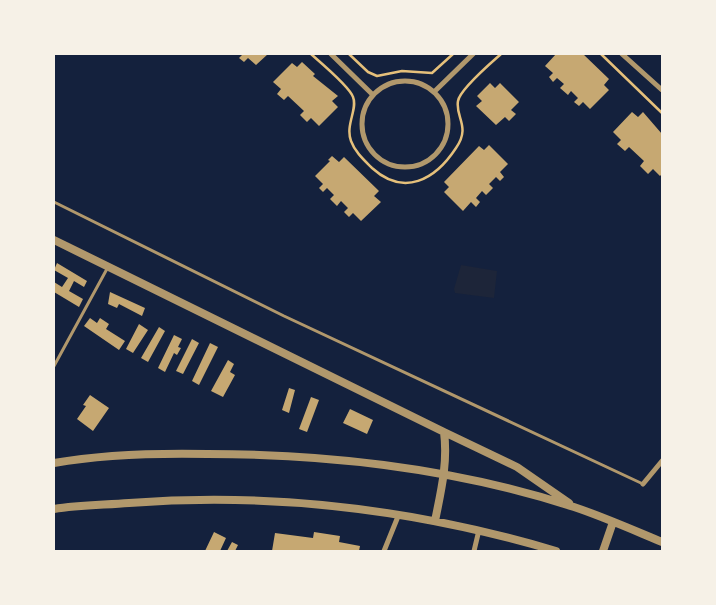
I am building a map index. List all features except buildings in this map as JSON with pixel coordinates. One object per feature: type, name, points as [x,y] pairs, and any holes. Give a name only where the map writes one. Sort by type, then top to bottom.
[{"type":"street","points":[[331,54],[373,95]]},
{"type":"street","points":[[434,92],[473,54]]},
{"type":"street","points":[[622,54],[662,90]]},
{"type":"street","points":[[408,82],[422,85],[434,92],[443,103],[448,117],[448,131],[444,145],[429,160],[408,167],[395,166],[382,160],[372,151],[365,139],[362,125],[364,112],[373,95],[394,83],[408,82]]},
{"type":"street","points":[[54,240],[517,467],[575,507]]},
{"type":"street","points":[[435,521],[444,475],[446,450],[444,432]]},
{"type":"street","points":[[54,463],[152,454],[264,454],[375,464],[444,475],[510,489],[575,507],[662,542]]},
{"type":"street","points":[[643,484],[662,461]]},
{"type":"street","points":[[54,509],[165,500],[224,499],[311,504],[399,513],[479,530],[556,551]]},
{"type":"street","points":[[384,551],[399,513]]},
{"type":"street","points":[[603,551],[613,522]]},
{"type":"street","points":[[474,551],[479,530]]},
{"type":"lane","points":[[54,202],[284,316],[643,484]]},
{"type":"lane","points":[[54,366],[109,267]]},
{"type":"path","points":[[311,54],[352,94],[354,104],[350,132],[355,149],[385,178],[410,184],[436,172],[456,149],[462,133],[462,118],[458,107],[460,96],[501,54]]},
{"type":"path","points":[[349,54],[368,72],[382,76],[402,70],[432,73],[453,54]]},
{"type":"path","points":[[601,54],[662,113]]},
{"type":"shaded area","points":[[461,265],[497,271],[494,298],[455,293],[454,289]]}]
